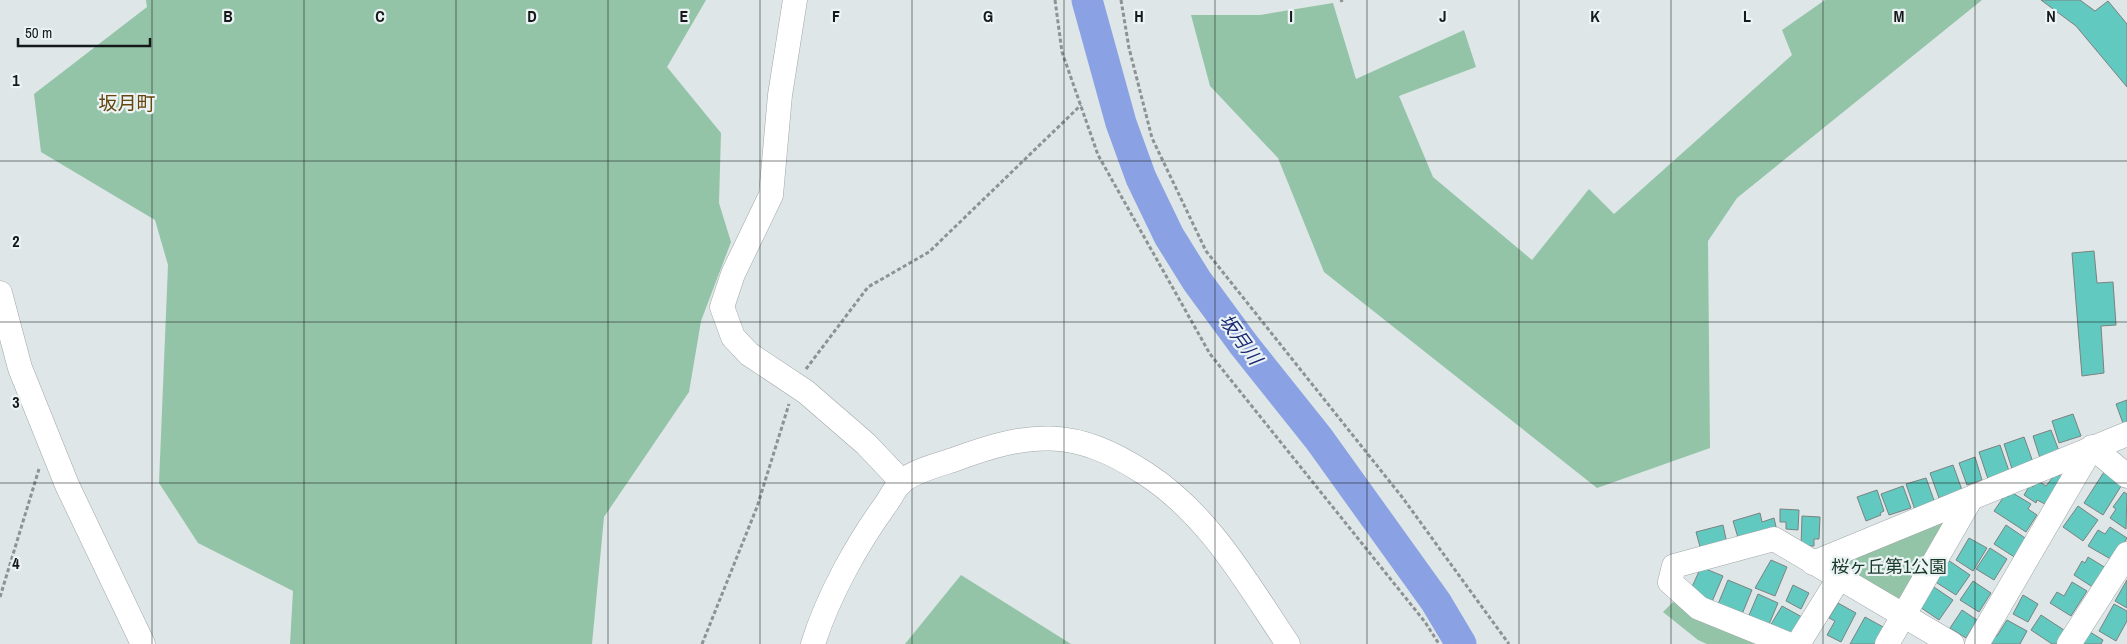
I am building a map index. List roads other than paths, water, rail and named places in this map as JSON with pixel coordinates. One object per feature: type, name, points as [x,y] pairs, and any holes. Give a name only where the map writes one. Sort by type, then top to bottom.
[{"type":"street","points":[[795,0],[780,95],[771,195],[733,274],[722,307],[733,336],[749,354],[795,385],[866,444],[902,482]]},
{"type":"street","points":[[0,293],[20,368],[66,485],[143,644]]},
{"type":"street","points":[[1813,563],[2127,434]]},
{"type":"street","points":[[813,644],[848,566],[872,523],[902,482],[923,470],[986,447],[1053,437],[1091,444],[1146,474],[1192,512],[1229,556],[1288,644]]},
{"type":"street","points":[[2092,447],[2127,476]]},
{"type":"street","points":[[1977,644],[2092,447]]},
{"type":"street","points":[[1887,644],[1970,500]]},
{"type":"street","points":[[1788,644],[1699,608],[1670,582],[1674,566],[1774,539],[1952,644]]},
{"type":"street","points":[[2069,644],[2127,554]]},
{"type":"street","points":[[1798,644],[1839,578]]},
{"type":"waterway","name":"坂月川","points":[[1087,0],[1121,123],[1141,178],[1169,236],[1197,281],[1244,345],[1319,439],[1436,602],[1461,644]]},
{"type":"district","name":"坂月町","points":[[127,103]]},
{"type":"park label","name":"桜ヶ丘第1公園","points":[[1889,567]]}]
